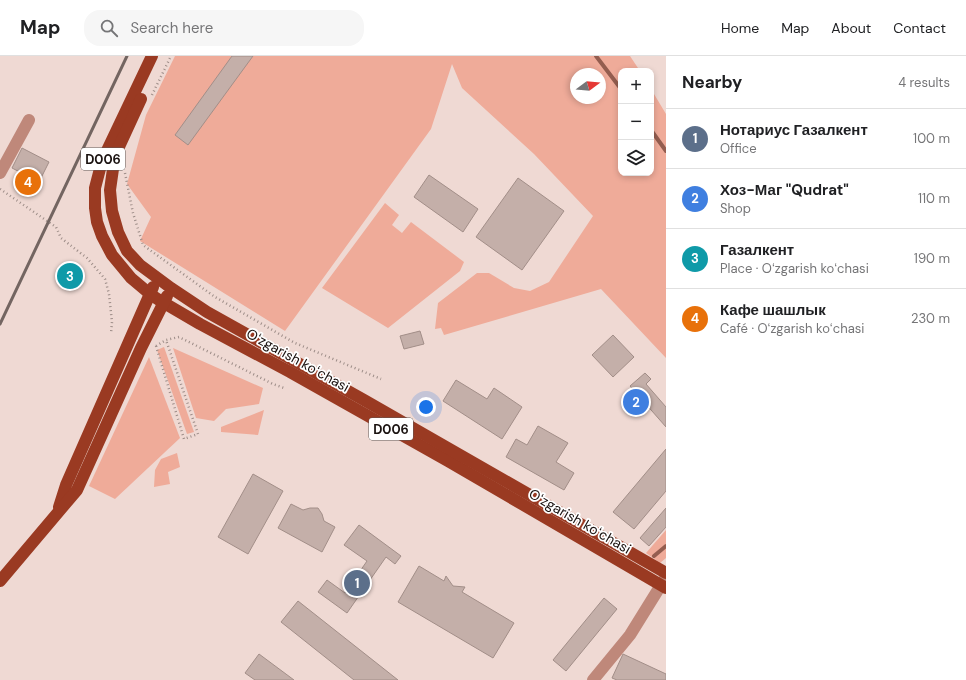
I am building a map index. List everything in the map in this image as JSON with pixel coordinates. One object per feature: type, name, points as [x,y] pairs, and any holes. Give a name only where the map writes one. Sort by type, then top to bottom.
[{"type":"main road","name":"Oʻzgarish koʻchasi","points":[[152,56],[102,161],[96,181],[94,201],[97,222],[105,242],[120,266],[130,278],[164,303],[665,583]]},
{"type":"main road","name":"Oʻzgarish koʻchasi","points":[[161,56],[118,149],[114,162],[110,190],[113,218],[120,238],[131,256],[157,278],[207,312],[666,573]]},
{"type":"main road","points":[[58,512],[66,485],[157,278]]},
{"type":"main road","points":[[0,580],[77,490],[141,348],[171,288]]},
{"type":"street","points":[[0,174],[29,120]]},
{"type":"street","points":[[593,680],[630,635],[665,583]]},
{"type":"path","points":[[149,102],[171,56]]},
{"type":"path","points":[[124,167],[133,213],[143,245],[215,297],[295,343],[381,379]]},
{"type":"path","points":[[0,189],[56,227],[61,238],[86,258],[105,279],[109,294],[112,322],[111,333]]},
{"type":"path","points":[[153,349],[166,340],[179,337],[273,384],[284,388]]},
{"type":"path","points":[[156,346],[184,439],[198,434],[166,340]]},
{"type":"shaded area","points":[[175,56],[630,56],[638,68],[618,68],[618,176],[654,176],[654,94],[666,114],[666,358],[601,289],[444,335],[441,328],[435,329],[438,303],[477,273],[489,273],[514,288],[530,291],[549,282],[593,216],[534,154],[462,88],[452,64],[431,129],[285,331],[140,241],[151,217],[127,184],[146,115]]},
{"type":"shaded area","points":[[385,203],[399,215],[392,225],[402,233],[411,222],[464,262],[460,271],[388,328],[322,288]]},
{"type":"shaded area","points":[[164,347],[194,432],[187,434],[157,350]]},
{"type":"shaded area","points":[[173,348],[263,388],[259,404],[226,409],[214,421],[196,418]]},
{"type":"shaded area","points":[[149,357],[180,438],[115,499],[89,486]]},
{"type":"shaded area","points":[[264,410],[258,435],[221,432],[221,427]]},
{"type":"shaded area","points":[[177,453],[180,467],[168,472],[170,484],[154,487],[155,470],[161,459]]},
{"type":"shaded area","points":[[666,530],[666,558],[660,563],[646,553]]},
{"type":"building","points":[[232,56],[253,56],[188,145],[175,135]]},
{"type":"building","points":[[22,148],[49,162],[39,182],[12,168]]},
{"type":"building","points":[[429,175],[478,209],[463,232],[414,197]]},
{"type":"building","points":[[518,178],[564,211],[522,270],[476,237]]},
{"type":"building","points":[[420,331],[424,344],[404,349],[400,336]]},
{"type":"building","points":[[613,335],[634,357],[613,377],[592,355]]},
{"type":"building","points":[[645,373],[651,379],[646,384],[666,407],[666,427],[630,386]]},
{"type":"building","points":[[456,380],[487,399],[494,388],[522,407],[502,439],[443,401]]},
{"type":"building","points":[[538,426],[568,443],[556,462],[574,473],[564,490],[506,457],[516,439],[527,445]]},
{"type":"building","points":[[666,449],[666,491],[634,529],[613,512]]},
{"type":"building","points":[[253,474],[283,491],[248,554],[218,537]]},
{"type":"building","points":[[291,504],[303,510],[318,508],[324,521],[335,527],[322,552],[278,528]]},
{"type":"building","points":[[666,508],[666,527],[649,546],[640,538]]},
{"type":"building","points":[[359,525],[401,556],[395,564],[386,557],[347,613],[318,592],[327,580],[345,593],[367,561],[344,545]]},
{"type":"building","points":[[419,566],[444,581],[446,576],[453,586],[465,587],[462,592],[514,623],[493,658],[398,602]]},
{"type":"building","points":[[604,598],[617,609],[566,671],[553,660]]},
{"type":"building","points":[[298,601],[398,680],[354,680],[281,622]]},
{"type":"building","points":[[259,654],[294,680],[255,680],[245,673]]},
{"type":"building","points":[[623,654],[666,674],[666,680],[617,680],[612,678]]},
{"type":"waterway","points":[[596,56],[618,85]]},
{"type":"waterway","points":[[654,134],[666,151]]},
{"type":"waterway","points":[[654,556],[666,546]]},
{"type":"railway","points":[[0,324],[127,56]]},
{"type":"place","name":"Кафе шашлык","points":[[28,182]]},
{"type":"place","name":"Газалкент","points":[[70,276]]},
{"type":"place","name":"Хоз-Маг \"Qudrat\"","points":[[636,402]]},
{"type":"place","name":"Нотариус Газалкент","points":[[357,583]]}]
